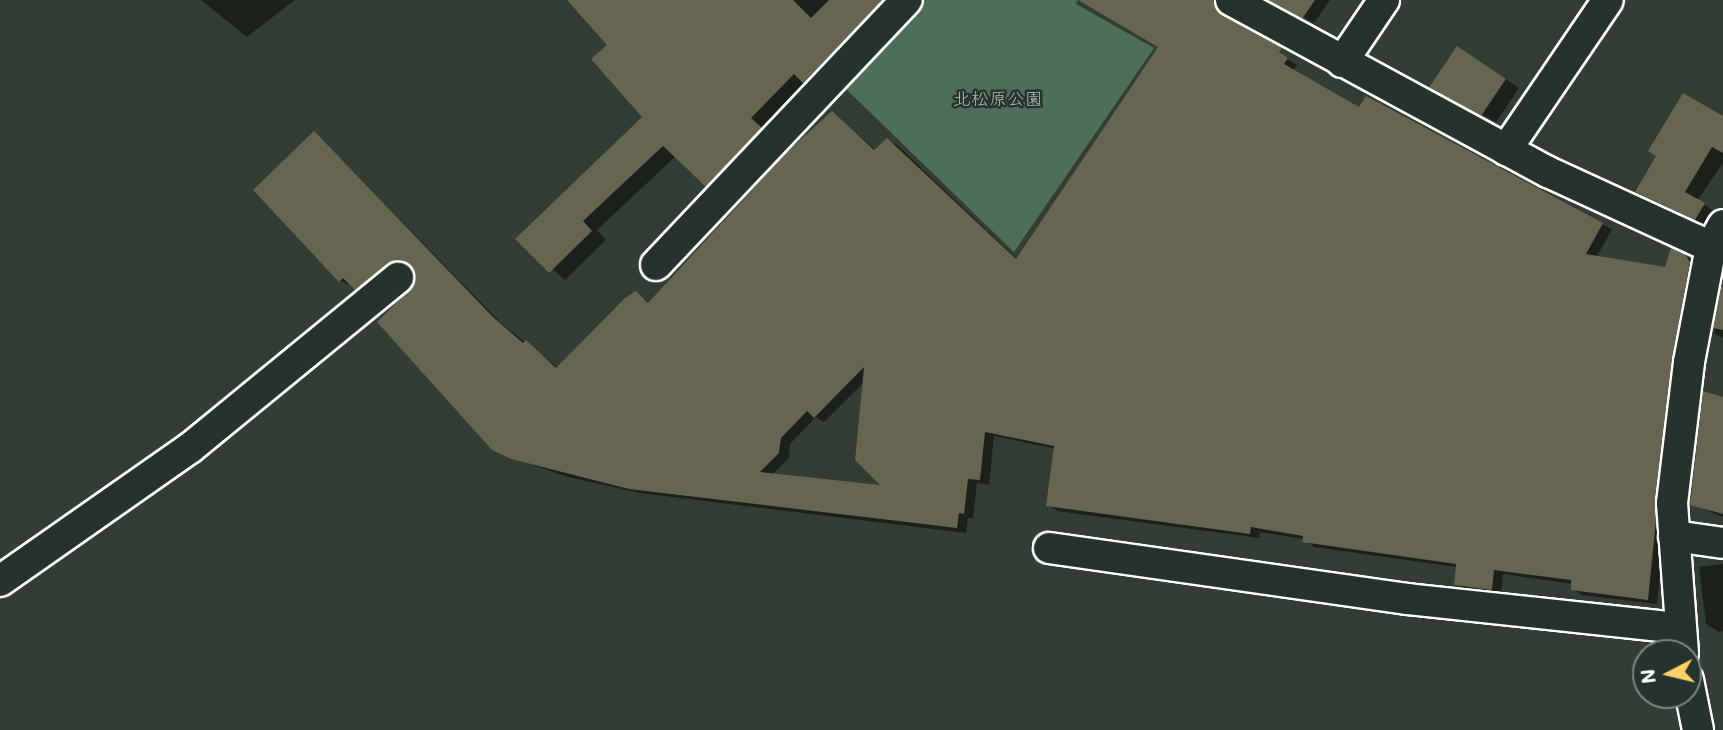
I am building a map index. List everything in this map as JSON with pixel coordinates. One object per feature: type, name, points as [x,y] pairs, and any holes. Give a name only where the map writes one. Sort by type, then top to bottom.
[{"type":"street","points":[[656,265],[907,0]]},
{"type":"street","points":[[1231,0],[1342,62],[1629,212],[1717,236],[1689,362],[1672,503],[1681,639]]},
{"type":"street","points":[[1342,62],[1384,0]]},
{"type":"street","points":[[1506,149],[1608,0]]},
{"type":"street","points":[[0,581],[190,448],[398,278]]},
{"type":"street","points":[[1674,537],[1723,542]]},
{"type":"street","points":[[1049,548],[1674,639]]},
{"type":"street","points":[[1694,709],[1698,730]]},
{"type":"green space","name":"北松原公園","points":[[925,0],[1078,0],[1076,4],[1154,48],[1014,252],[844,87]]},
{"type":"building","points":[[567,0],[793,0],[811,18],[829,0],[883,0],[803,83],[794,74],[751,118],[762,128],[706,187],[663,146],[583,221],[592,231],[549,273],[515,239],[642,117],[591,59],[607,45]]},
{"type":"building","points":[[1078,0],[1214,0],[1223,15],[1282,48],[1279,52],[1288,58],[1284,64],[1359,107],[1366,96],[1603,223],[1586,254],[1665,267],[1671,248],[1685,254],[1690,262],[1672,360],[1648,600],[1571,590],[1571,580],[1494,570],[1492,590],[1454,585],[1456,564],[1302,542],[1303,536],[1251,527],[1250,534],[1046,506],[1054,446],[985,432],[980,480],[968,479],[964,514],[959,513],[957,528],[629,489],[511,459],[492,450],[377,322],[414,285],[411,266],[395,261],[355,290],[343,278],[339,282],[253,190],[314,131],[493,317],[523,343],[526,340],[556,368],[625,298],[636,291],[648,303],[787,152],[832,111],[874,150],[887,138],[1016,259],[1158,47]],"holes":[[[864,367],[855,460],[880,485],[760,472],[779,453],[781,438],[807,411],[814,418]]]},
{"type":"building","points":[[1268,0],[1315,0],[1302,19]]},
{"type":"building","points":[[1457,46],[1506,79],[1478,120],[1429,87]]},
{"type":"building","points":[[1683,93],[1723,116],[1723,153],[1712,147],[1685,192],[1705,203],[1695,220],[1635,192],[1656,156],[1648,151]]},
{"type":"building","points":[[1723,287],[1723,330],[1713,328]]},
{"type":"building","points":[[1703,391],[1723,397],[1723,514],[1690,505]]}]
